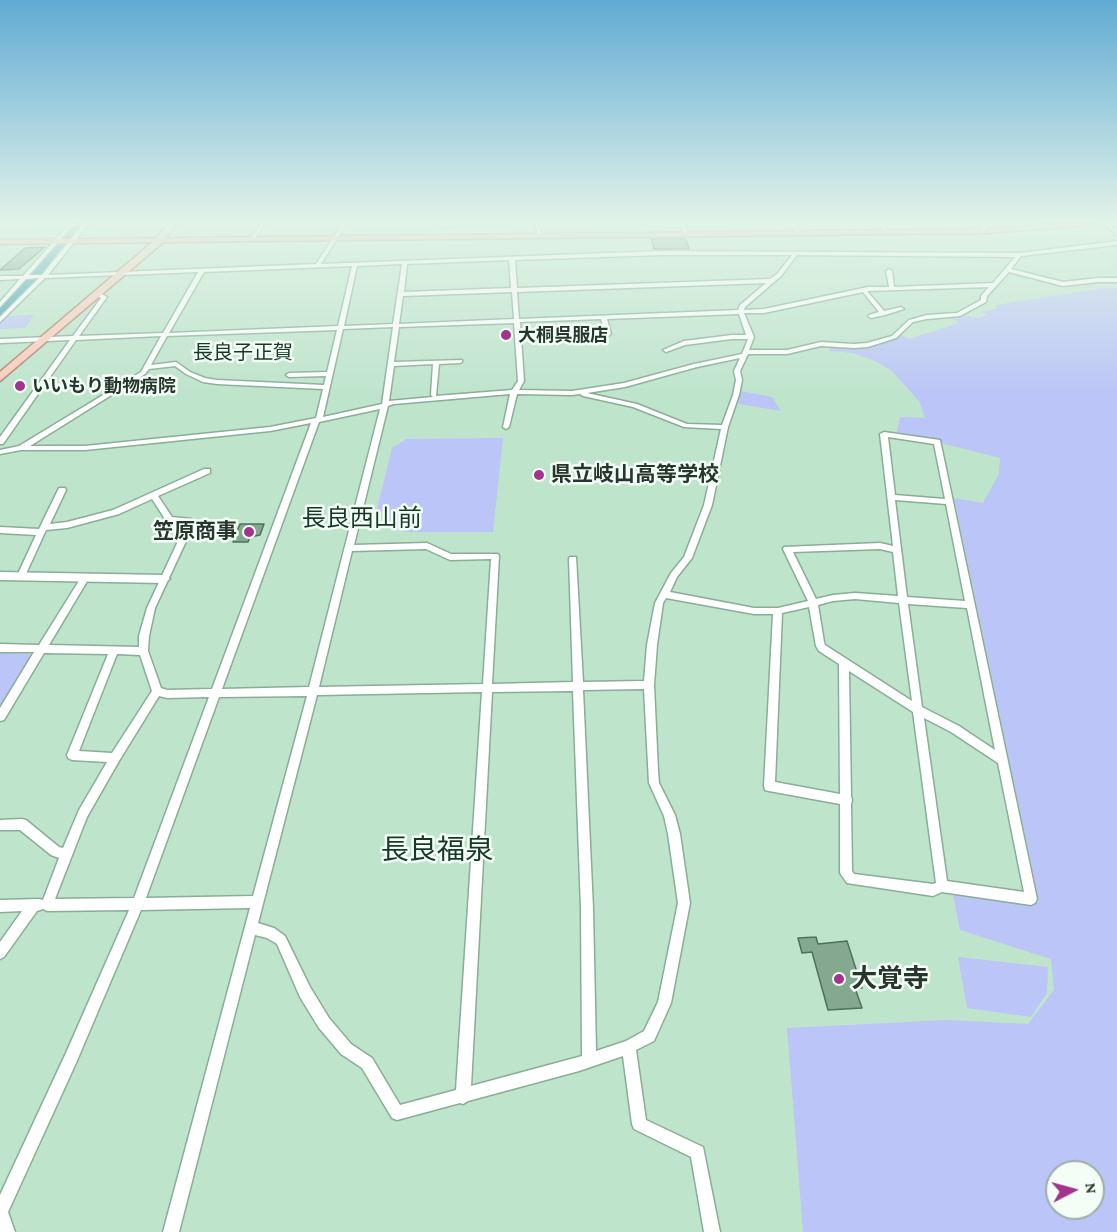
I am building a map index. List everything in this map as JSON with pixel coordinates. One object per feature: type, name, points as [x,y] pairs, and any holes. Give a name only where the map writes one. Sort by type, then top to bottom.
[{"type":"main road","points":[[0,368],[109,280]]},
{"type":"main road","points":[[0,378],[111,280]]},
{"type":"street","points":[[0,304],[24,280]]},
{"type":"street","points":[[0,320],[39,280]]},
{"type":"street","points":[[21,448],[136,378],[148,367],[196,280]]},
{"type":"street","points":[[7,1232],[0,1212],[71,1058],[138,903],[215,693],[220,687],[317,420],[342,328],[352,280]]},
{"type":"street","points":[[171,1232],[313,691],[385,404],[402,280]]},
{"type":"street","points":[[506,427],[514,392],[521,381],[513,280]]},
{"type":"street","points":[[891,280],[892,288]]},
{"type":"street","points":[[0,452],[21,448],[66,450],[106,447],[240,433],[317,420],[385,404],[514,392],[572,393],[625,386],[696,365],[745,354],[787,352],[821,344],[854,346],[886,340],[894,337],[911,321],[927,317],[958,315],[976,306],[984,301],[984,296],[998,280]]},
{"type":"street","points":[[1049,280],[1063,284],[1109,280]]},
{"type":"street","points":[[400,294],[772,281]]},
{"type":"street","points":[[251,928],[270,932],[281,940],[305,992],[324,1023],[346,1049],[367,1063],[396,1113],[463,1097],[590,1060],[629,1047],[649,1036],[657,1023],[664,1003],[684,903],[669,815],[654,783],[649,685],[652,645],[659,603],[674,575],[688,558],[708,505],[725,427],[736,395],[739,380],[737,371],[751,337],[741,312],[742,306],[772,281]]},
{"type":"street","points":[[0,341],[764,311],[864,290],[994,285]]},
{"type":"street","points":[[864,290],[883,314]]},
{"type":"street","points":[[0,442],[104,297],[98,294]]},
{"type":"street","points":[[871,316],[901,309]]},
{"type":"street","points":[[604,318],[608,334]]},
{"type":"street","points":[[666,350],[684,343],[751,337]]},
{"type":"street","points":[[390,364],[460,361]]},
{"type":"street","points":[[434,395],[436,362]]},
{"type":"street","points":[[148,367],[176,364],[188,374],[217,382],[327,387]]},
{"type":"street","points":[[289,375],[329,374]]},
{"type":"street","points":[[572,393],[635,405],[686,426],[725,427]]},
{"type":"street","points":[[844,662],[846,873],[851,879],[933,890],[942,886],[1031,899],[937,442],[884,434],[903,601],[942,886]]},
{"type":"street","points":[[0,530],[42,530],[105,515],[207,471]]},
{"type":"street","points":[[21,576],[62,490]]},
{"type":"street","points":[[154,495],[170,520],[191,522],[151,608],[144,636],[143,651],[157,691]]},
{"type":"street","points":[[891,497],[949,502]]},
{"type":"street","points":[[348,548],[427,546],[450,557],[495,556],[463,1097]]},
{"type":"street","points":[[898,550],[880,546],[788,549],[813,602],[819,643],[822,648],[918,710],[956,729],[1002,760]]},
{"type":"street","points":[[573,559],[588,909],[590,1060]]},
{"type":"street","points":[[0,576],[164,579]]},
{"type":"street","points":[[0,717],[85,578]]},
{"type":"street","points":[[665,594],[754,611],[778,611],[813,602],[855,596],[969,605]]},
{"type":"street","points":[[778,611],[769,786],[847,800]]},
{"type":"street","points":[[0,648],[143,651]]},
{"type":"street","points":[[114,651],[72,754],[115,758]]},
{"type":"street","points":[[157,691],[167,694],[649,685]]},
{"type":"street","points":[[0,953],[41,905],[83,814],[157,691]]},
{"type":"street","points":[[0,825],[22,824],[55,851],[66,855]]},
{"type":"street","points":[[0,906],[258,902]]},
{"type":"street","points":[[629,1047],[639,1124],[698,1152],[712,1232]]},
{"type":"shaded area","points":[[1104,288],[1117,288],[1117,1232],[803,1232],[787,1028],[947,1020],[1028,1024],[1054,990],[1051,959],[960,930],[953,895],[1039,902],[954,498],[983,503],[999,474],[1000,458],[897,432],[900,417],[925,418],[919,401],[891,370],[873,360],[852,353],[830,351],[828,346],[845,347],[899,334],[909,339],[959,323],[951,317],[959,315],[980,318],[987,314],[982,312],[996,309],[996,305]]},
{"type":"shaded area","points":[[34,315],[25,328],[0,329],[0,322],[7,316]]},
{"type":"shaded area","points":[[740,391],[772,397],[781,411],[739,404]]},
{"type":"shaded area","points":[[503,438],[493,532],[407,532],[385,527],[388,517],[377,509],[392,448],[406,439]]},
{"type":"shaded area","points":[[0,653],[29,654],[31,657],[0,708]]},
{"type":"shaded area","points":[[958,957],[1048,967],[1047,993],[1031,1017],[967,1008]]},
{"type":"building","name":"笠原商事","points":[[240,524],[264,524],[260,535],[250,537],[248,542],[233,542]]},
{"type":"building","name":"大覚寺","points":[[816,937],[818,944],[847,941],[862,988],[855,988],[862,1008],[828,1010],[812,952],[802,953],[798,938]]},
{"type":"waterway","points":[[0,312],[31,280]]},
{"type":"place","name":"大桐呉服店","points":[[506,335]]},
{"type":"place","name":"いいもり動物病院","points":[[20,386]]},
{"type":"place","name":"県立岐山高等学校","points":[[539,475]]},
{"type":"place","name":"笠原商事","points":[[249,532]]},
{"type":"place","name":"大覚寺","points":[[839,979]]},
{"type":"district","name":"長良子正賀","points":[[243,353]]},
{"type":"district","name":"長良西山前","points":[[362,519]]},
{"type":"district","name":"長良福泉","points":[[437,850]]}]
